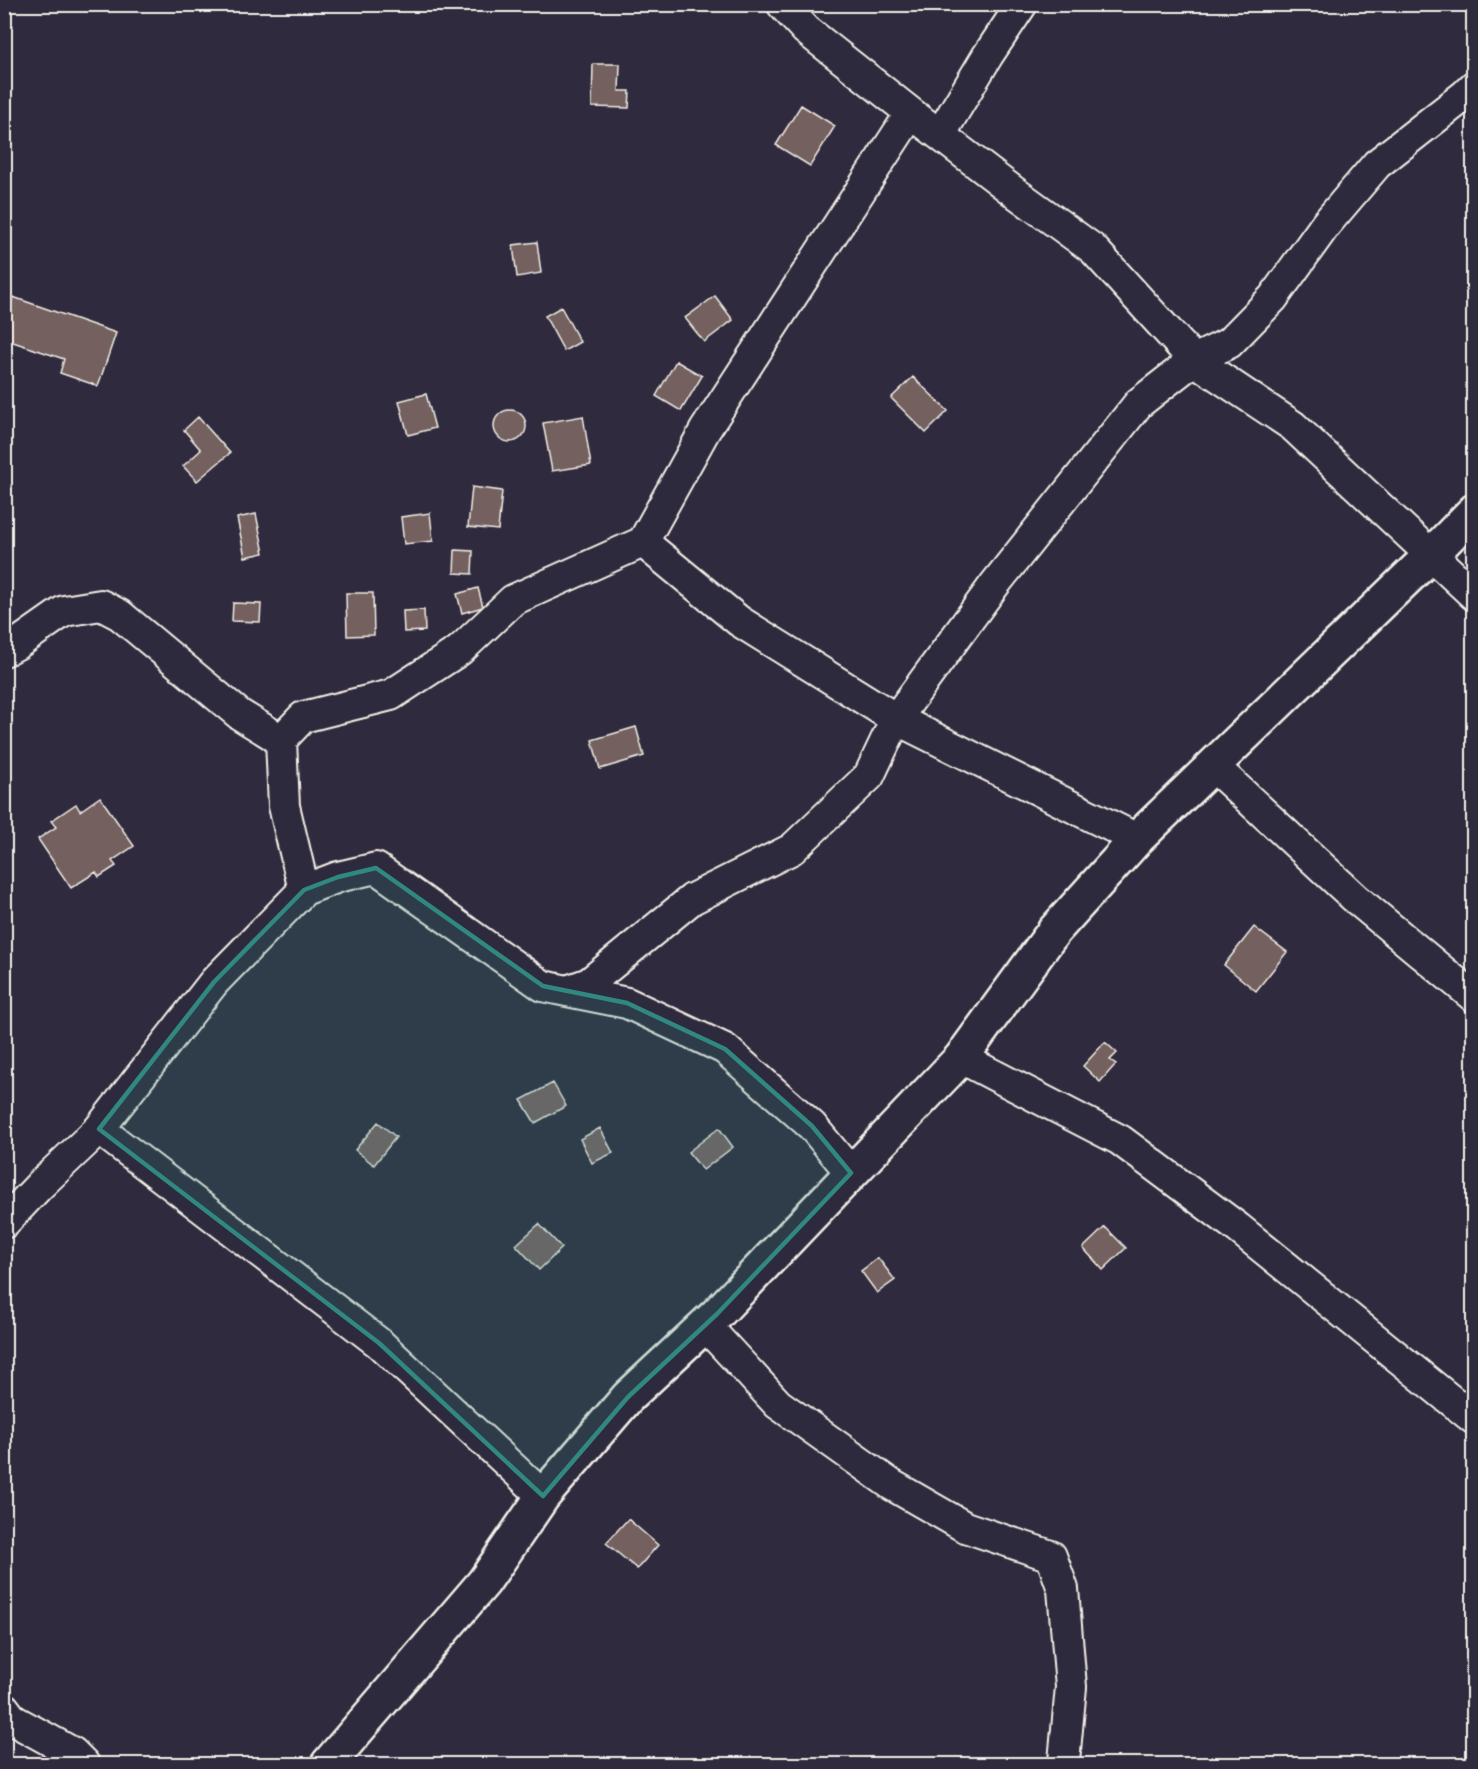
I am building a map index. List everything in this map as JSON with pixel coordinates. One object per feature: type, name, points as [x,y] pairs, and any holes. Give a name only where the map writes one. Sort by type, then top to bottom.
[{"type":"street","points":[[782,4],[806,30],[911,113],[1093,249],[1194,360],[1293,426],[1473,595]]},
{"type":"street","points":[[940,135],[1022,4]]},
{"type":"street","points":[[567,991],[589,983],[692,899],[792,849],[870,776],[896,719],[995,584],[1139,403],[1194,360],[1229,343],[1273,298],[1326,224],[1377,165],[1465,95],[1473,86]]},
{"type":"street","points":[[304,890],[284,806],[281,740],[303,717],[391,695],[460,650],[513,600],[643,542],[705,430],[911,113]]},
{"type":"street","points":[[328,1764],[484,1582],[543,1496],[628,1397],[705,1325],[961,1058],[1054,931],[1137,839],[1431,555],[1473,511]]},
{"type":"street","points":[[643,542],[739,621],[896,719],[1137,839]]},
{"type":"street","points":[[4,651],[64,610],[100,605],[120,615],[239,714],[281,740]]},
{"type":"street","points":[[1213,766],[1355,898],[1473,997]]},
{"type":"street","points":[[4,1223],[99,1129],[214,982],[304,890],[338,877],[376,868],[543,986],[627,1004],[726,1049],[812,1126],[851,1173]]},
{"type":"street","points":[[961,1058],[1120,1140],[1238,1228],[1473,1419]]},
{"type":"street","points":[[99,1129],[379,1343],[543,1496]]},
{"type":"street","points":[[705,1325],[778,1404],[892,1485],[965,1527],[1051,1557],[1063,1589],[1071,1687],[1064,1761],[1066,1764]]},
{"type":"street","points":[[4,1708],[13,1720],[73,1753],[84,1764]]},
{"type":"highlighted area","points":[[376,868],[543,986],[627,1003],[725,1049],[812,1126],[851,1173],[717,1314],[628,1397],[543,1496],[379,1343],[99,1129],[214,982],[304,890],[338,877]]},
{"type":"building","points":[[593,64],[620,64],[619,91],[630,91],[629,108],[592,107]]},
{"type":"building","points":[[801,105],[835,126],[810,166],[776,145]]},
{"type":"building","points":[[537,242],[541,273],[517,277],[513,245]]},
{"type":"building","points":[[715,296],[733,320],[704,342],[685,318]]},
{"type":"building","points":[[13,297],[116,333],[98,386],[60,373],[64,359],[4,339],[4,322]]},
{"type":"building","points":[[561,307],[580,342],[564,351],[545,316]]},
{"type":"building","points":[[676,361],[702,376],[681,411],[656,396]]},
{"type":"building","points":[[913,377],[948,411],[926,433],[891,398]]},
{"type":"building","points":[[426,394],[435,428],[408,435],[399,401]]},
{"type":"building","points":[[510,410],[522,414],[526,426],[522,438],[510,442],[498,438],[494,426],[498,414]]},
{"type":"building","points":[[583,416],[591,465],[552,471],[543,423]]},
{"type":"building","points":[[198,417],[230,453],[197,481],[183,466],[201,450],[184,430]]},
{"type":"building","points":[[472,487],[502,491],[498,530],[468,527]]},
{"type":"building","points":[[430,513],[433,541],[404,544],[401,517]]},
{"type":"building","points":[[256,514],[264,553],[245,557],[237,518]]},
{"type":"building","points":[[455,550],[473,551],[472,574],[454,573]]},
{"type":"building","points":[[478,588],[483,607],[462,613],[457,594]]},
{"type":"building","points":[[346,593],[373,593],[374,635],[347,636]]},
{"type":"building","points":[[233,603],[261,604],[260,622],[232,621]]},
{"type":"building","points":[[424,610],[425,631],[404,632],[403,611]]},
{"type":"building","points":[[636,727],[644,756],[600,769],[592,740]]},
{"type":"building","points":[[100,797],[134,846],[112,861],[116,866],[99,877],[96,872],[71,888],[38,839],[56,827],[51,821],[76,804],[80,811]]},
{"type":"building","points":[[1254,927],[1287,952],[1256,991],[1224,965]]},
{"type":"building","points":[[1105,1042],[1117,1053],[1110,1060],[1116,1064],[1100,1082],[1083,1066]]},
{"type":"building","points":[[553,1083],[566,1106],[535,1123],[521,1100]]},
{"type":"building","points":[[378,1122],[396,1137],[374,1165],[355,1150]]},
{"type":"building","points":[[600,1128],[613,1153],[592,1163],[580,1139]]},
{"type":"building","points":[[719,1128],[733,1147],[703,1170],[688,1152]]},
{"type":"building","points":[[539,1224],[562,1248],[539,1270],[516,1245]]},
{"type":"building","points":[[1105,1227],[1126,1248],[1103,1270],[1083,1248]]},
{"type":"building","points":[[878,1258],[895,1280],[877,1293],[861,1271]]},
{"type":"building","points":[[628,1519],[658,1545],[637,1569],[606,1543]]}]
